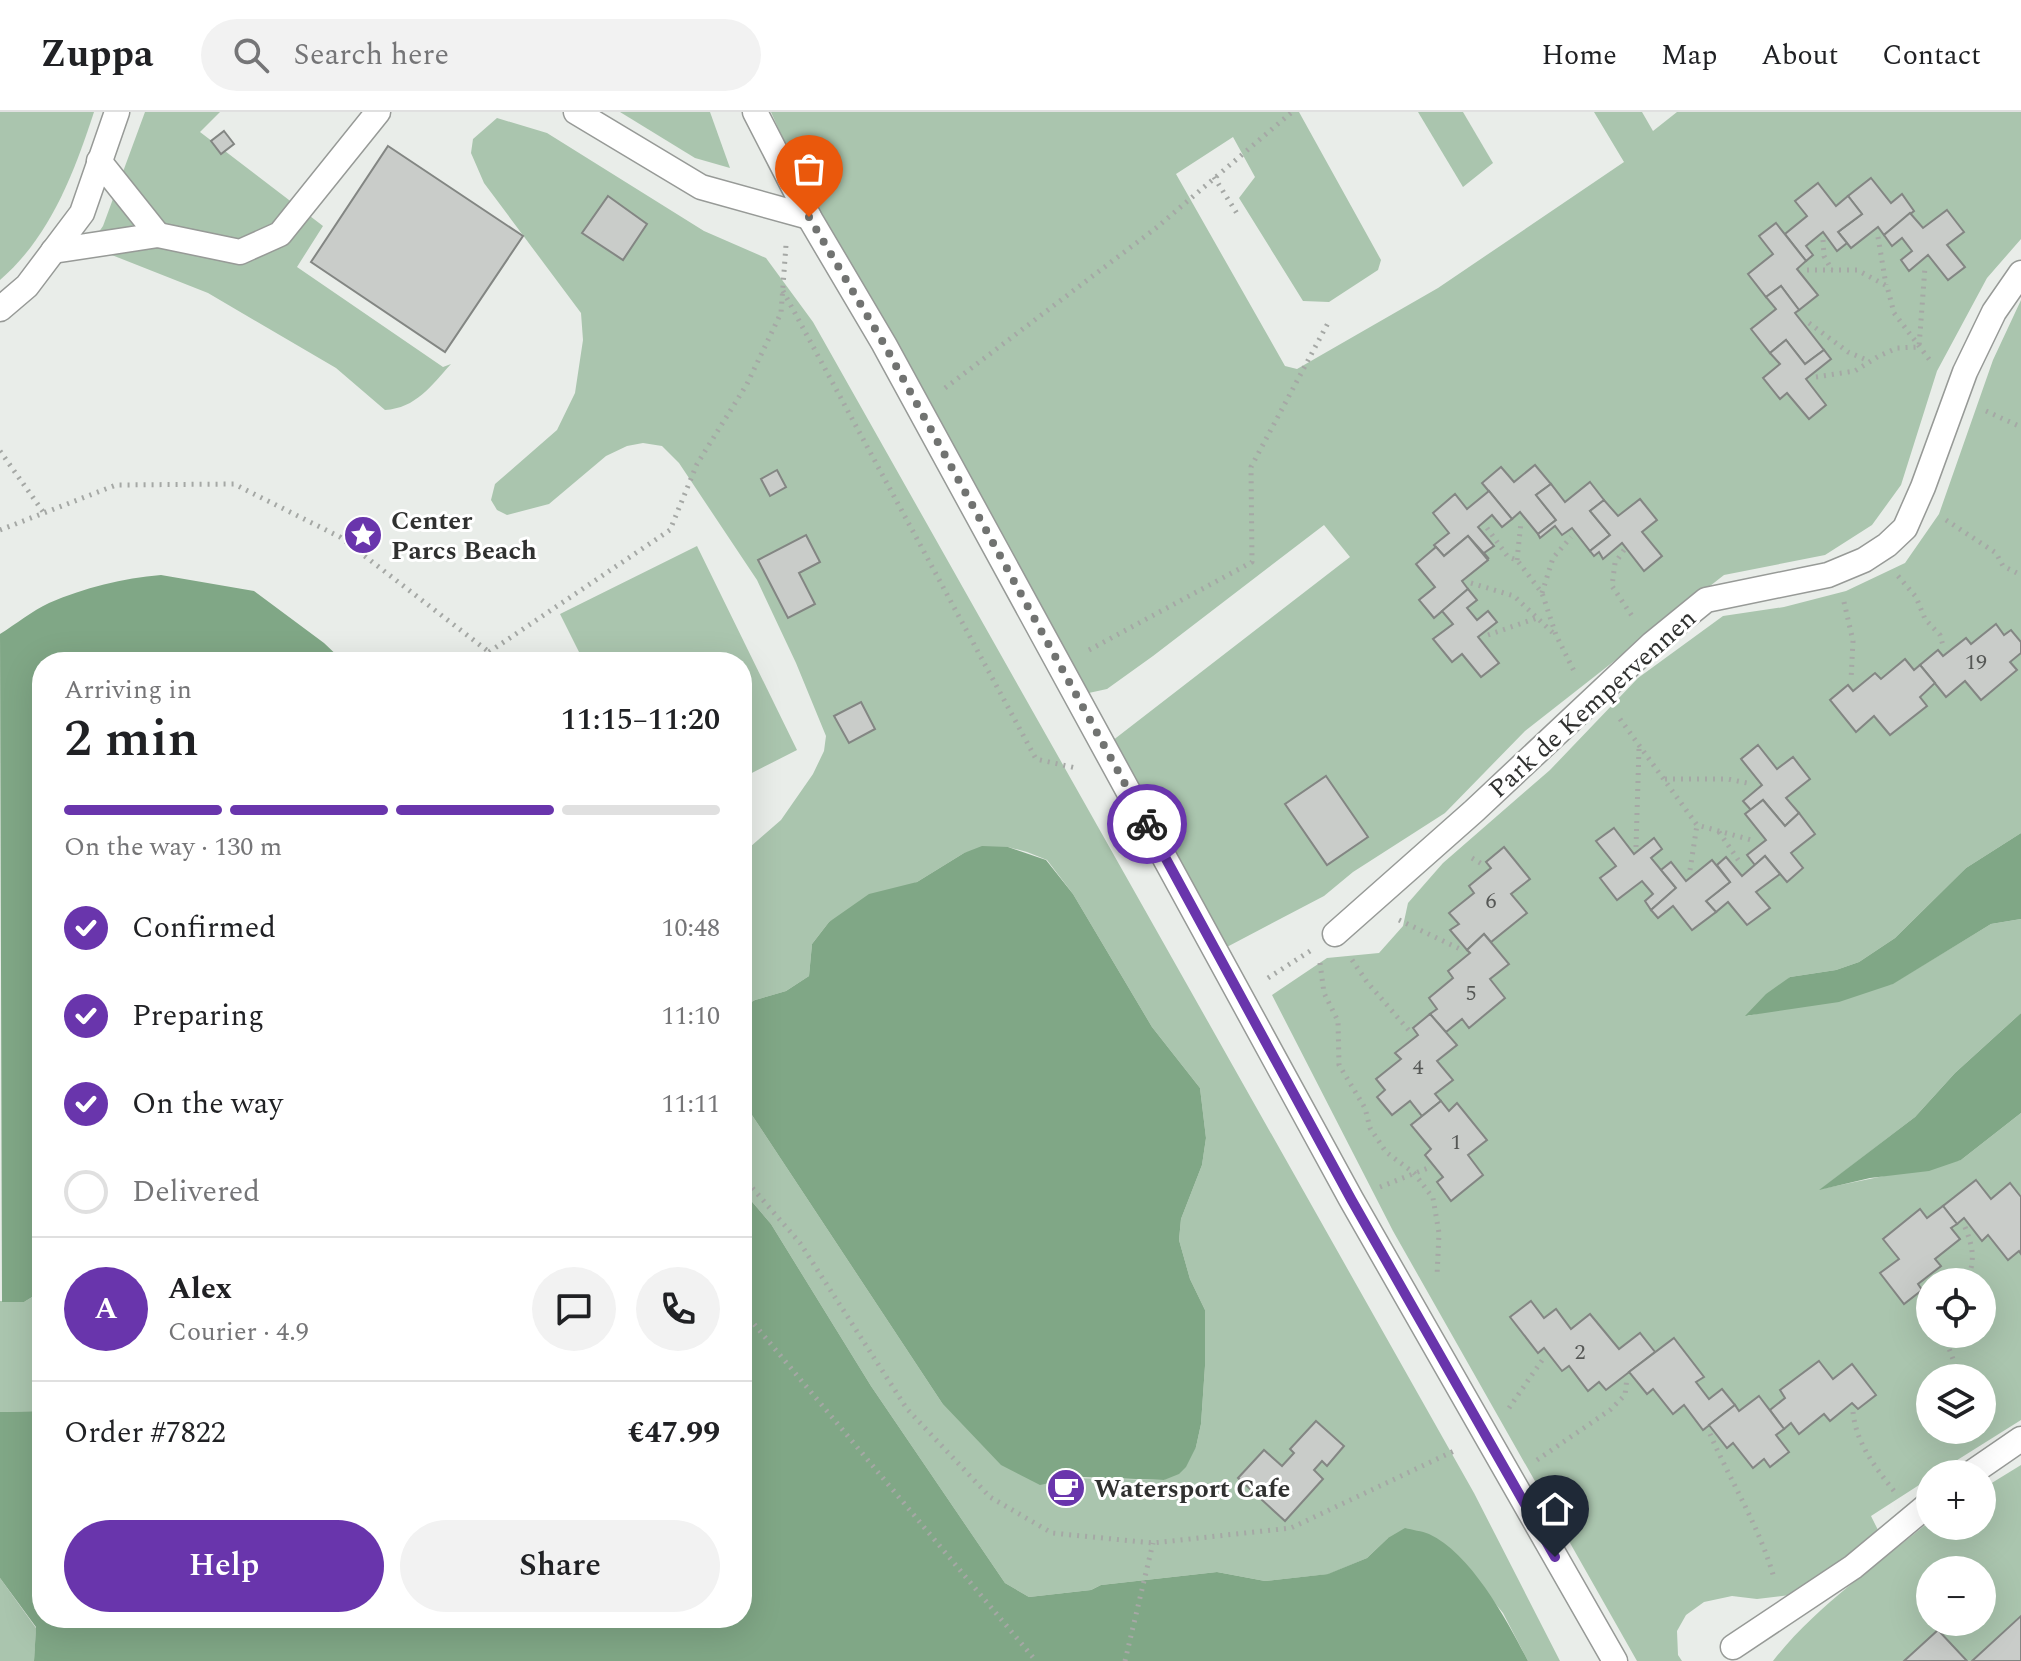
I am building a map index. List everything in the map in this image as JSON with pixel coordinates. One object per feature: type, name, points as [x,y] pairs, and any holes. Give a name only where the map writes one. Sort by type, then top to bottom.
[{"type":"lane","points":[[0,309],[27,286],[82,213],[117,112]]},
{"type":"lane","points":[[53,251],[158,235],[240,252],[280,234],[378,112]]},
{"type":"lane","points":[[576,112],[701,187],[809,217]]},
{"type":"lane","points":[[755,112],[809,217],[919,408],[1351,1199],[1615,1661]]},
{"type":"lane","points":[[99,161],[158,235]]},
{"type":"lane","name":"Park de Kempervennen","points":[[1326,940],[1474,811],[1652,644],[1706,600],[1836,571],[1877,551],[1905,528],[1961,384],[1994,312],[2021,273]]},
{"type":"lane","points":[[1990,1460],[2021,1439]]},
{"type":"lane","points":[[1733,1647],[1853,1567],[1916,1515]]},
{"type":"path","points":[[919,408],[1156,228],[1292,112]]},
{"type":"path","points":[[1214,177],[1238,215]]},
{"type":"path","points":[[0,530],[116,485],[234,484],[340,537],[489,652],[670,530],[697,464],[747,384],[781,313],[786,240],[809,217]]},
{"type":"path","points":[[1878,237],[1894,313],[1942,376],[1961,384]]},
{"type":"path","points":[[1823,240],[1824,256],[1832,270]]},
{"type":"path","points":[[1919,347],[1925,267]]},
{"type":"path","points":[[1807,270],[1857,270],[1887,286]]},
{"type":"path","points":[[783,291],[1036,759],[1088,771]]},
{"type":"path","points":[[1061,666],[1252,562],[1251,467],[1328,323]]},
{"type":"path","points":[[1809,323],[1848,352],[1870,361]]},
{"type":"path","points":[[1816,377],[1855,371],[1897,348],[1919,347]]},
{"type":"path","points":[[0,451],[44,513]]},
{"type":"path","points":[[1917,501],[1996,553],[2003,566],[2021,575]]},
{"type":"path","points":[[1517,560],[1521,522]]},
{"type":"path","points":[[1487,528],[1508,557],[1517,560],[1542,593],[1556,635],[1595,698],[1639,745],[1697,825],[1755,841]]},
{"type":"path","points":[[1542,593],[1553,558],[1571,537]]},
{"type":"path","points":[[1624,550],[1615,563],[1612,586],[1652,644]]},
{"type":"path","points":[[1877,551],[1916,597],[1925,619],[1940,635],[1944,649]]},
{"type":"path","points":[[1836,571],[1853,641],[1851,680]]},
{"type":"path","points":[[1471,583],[1514,596],[1556,635]]},
{"type":"path","points":[[1488,635],[1537,618]]},
{"type":"path","points":[[1636,847],[1639,745]]},
{"type":"path","points":[[1665,779],[1728,779],[1752,784]]},
{"type":"path","points":[[1690,870],[1697,825]]},
{"type":"path","points":[[1718,830],[1741,864]]},
{"type":"path","points":[[1367,905],[1460,949]]},
{"type":"path","points":[[1240,995],[1326,940]]},
{"type":"path","points":[[1326,940],[1412,1034]]},
{"type":"path","points":[[1326,940],[1324,993],[1338,1021],[1339,1065],[1365,1108],[1370,1128],[1386,1152],[1414,1173],[1433,1198],[1439,1233],[1439,1315],[1429,1335]]},
{"type":"path","points":[[1351,1199],[1428,1168]]},
{"type":"path","points":[[752,1188],[800,1243],[907,1409],[990,1497],[1052,1533],[1153,1543],[1291,1528],[1487,1436],[1545,1356]]},
{"type":"path","points":[[1965,1227],[1973,1247],[1970,1268]]},
{"type":"path","points":[[752,1322],[1036,1661]]},
{"type":"path","points":[[1509,1478],[1610,1410],[1625,1395],[1627,1378]]},
{"type":"path","points":[[1853,1412],[1855,1429],[1880,1474],[1916,1505]]},
{"type":"path","points":[[1710,1434],[1765,1544],[1784,1614]]},
{"type":"path","points":[[1450,1435],[1466,1461]]},
{"type":"path","points":[[1125,1661],[1153,1543]]},
{"type":"shaded area","points":[[0,112],[94,112],[58,203],[33,244],[0,280]]},
{"type":"shaded area","points":[[145,112],[220,112],[200,132],[323,226],[297,267],[443,367],[451,364],[430,388],[406,405],[385,410],[336,368],[208,293],[89,246],[103,226]]},
{"type":"shaded area","points":[[620,112],[710,112],[730,168],[695,158]]},
{"type":"shaded area","points":[[771,112],[1299,112],[1381,260],[1378,270],[1329,302],[1303,301],[1239,198],[1255,177],[1233,137],[1176,174],[1285,366],[1297,369],[1438,288],[1624,162],[1594,112],[1642,112],[1653,131],[1677,112],[2021,112],[2021,239],[1987,278],[1937,371],[1901,485],[1872,525],[1825,555],[1724,575],[1525,731],[1445,813],[1353,872],[1324,896],[1225,948],[1112,741],[1350,557],[1324,525],[1107,689],[1084,694],[800,178]]},
{"type":"shaded area","points":[[1418,112],[1463,112],[1493,163],[1463,187]]},
{"type":"shaded area","points":[[497,118],[547,133],[704,231],[766,258],[813,322],[1474,1493],[1560,1661],[1528,1661],[1503,1613],[1451,1549],[1388,1538],[1367,1558],[1329,1574],[1265,1581],[1217,1572],[1101,1585],[1091,1590],[1029,1597],[1005,1583],[871,1386],[771,1224],[752,1202],[752,1115],[942,1403],[1072,1478],[1164,1480],[1196,1447],[1201,1424],[1205,1310],[1190,1279],[1179,1240],[1181,1219],[1202,1165],[1206,1138],[1200,1088],[1152,1027],[1073,894],[1047,860],[1008,847],[964,853],[917,882],[829,922],[812,944],[809,976],[786,991],[752,1002],[752,845],[781,820],[813,774],[824,751],[826,736],[757,580],[679,463],[662,446],[643,443],[627,446],[606,456],[549,504],[507,515],[497,510],[491,500],[495,484],[557,430],[575,393],[583,340],[581,313],[484,183],[471,153],[473,139]]},
{"type":"shaded area","points":[[2021,300],[2021,833],[1966,868],[1895,938],[1859,962],[1836,970],[1790,977],[1747,1016],[1892,984],[1991,924],[2021,919],[2021,1013],[1955,1073],[1915,1117],[1821,1189],[1961,1160],[2021,1113],[2021,1420],[1996,1436],[1996,1364],[1916,1364],[1916,1444],[1983,1444],[1957,1460],[1916,1460],[1916,1487],[1871,1516],[1879,1532],[1798,1594],[1757,1599],[1732,1596],[1704,1602],[1686,1615],[1677,1631],[1678,1655],[1682,1661],[1637,1661],[1393,1231],[1272,995],[1327,958],[1379,953],[1403,926],[1408,903],[1443,863],[1550,770],[1638,678],[1723,616],[1784,607],[1846,591],[1905,563],[1939,514],[1993,360]]},
{"type":"shaded area","points":[[697,546],[749,652],[579,652],[560,614]]},
{"type":"shaded area","points":[[161,575],[254,591],[333,652],[32,652],[32,1297],[24,1302],[2,1302],[0,634],[49,603],[90,588]]},
{"type":"shaded area","points":[[752,658],[797,750],[752,773]]},
{"type":"shaded area","points":[[2021,833],[2021,919],[1991,924],[1893,984],[1839,1002],[1745,1016],[1766,994],[1790,977],[1836,970],[1859,962],[1895,938],[1966,868]]},
{"type":"shaded area","points":[[982,846],[1008,847],[1046,860],[1073,894],[1152,1027],[1200,1088],[1206,1138],[1202,1165],[1181,1219],[1179,1240],[1190,1279],[1205,1310],[1201,1424],[1196,1447],[1186,1467],[1179,1474],[1164,1480],[1079,1477],[1040,1485],[1001,1465],[942,1403],[752,1115],[752,1002],[786,991],[809,976],[812,944],[829,922],[869,894],[917,882],[964,853]]},
{"type":"shaded area","points":[[2021,1013],[2021,1113],[1961,1160],[1929,1171],[1870,1178],[1819,1190],[1915,1117],[1955,1073]]},
{"type":"shaded area","points":[[752,1202],[771,1224],[871,1386],[1005,1583],[1029,1597],[1091,1590],[1101,1585],[1217,1572],[1265,1581],[1328,1574],[1367,1558],[1388,1538],[1405,1528],[1429,1534],[1444,1543],[1474,1572],[1528,1661],[34,1661],[36,1628],[752,1628]]},
{"type":"shaded area","points":[[32,1297],[32,1411],[0,1412],[0,1301],[24,1302]]},
{"type":"shaded area","points":[[32,1411],[32,1622],[0,1578],[0,1412]]},
{"type":"shaded area","points":[[2021,1465],[2021,1617],[1975,1661],[1773,1661],[1808,1622],[1916,1532],[1916,1540],[1996,1540],[1996,1480]]},
{"type":"shaded area","points":[[0,1578],[32,1622],[32,1628],[36,1628],[34,1661],[0,1661]]},
{"type":"building","points":[[224,131],[234,144],[221,154],[211,141]]},
{"type":"building","points":[[388,146],[523,236],[445,352],[311,262]]},
{"type":"building","points":[[1871,178],[1891,203],[1902,194],[1914,211],[1884,235],[1878,227],[1851,248],[1838,232],[1862,214],[1848,196]]},
{"type":"building","points":[[1818,183],[1836,206],[1848,196],[1862,214],[1838,232],[1847,243],[1837,251],[1823,232],[1806,246],[1813,255],[1806,261],[1785,234],[1807,216],[1795,201]]},
{"type":"building","points":[[608,196],[647,224],[623,260],[582,233]]},
{"type":"building","points":[[1947,210],[1964,232],[1947,245],[1965,267],[1948,280],[1928,255],[1909,271],[1901,260],[1912,251],[1902,238],[1892,246],[1884,235],[1910,213],[1923,228]]},
{"type":"building","points":[[1776,223],[1806,261],[1797,269],[1818,295],[1799,310],[1781,286],[1766,297],[1748,274],[1773,254],[1759,236]]},
{"type":"building","points":[[1781,286],[1799,310],[1795,313],[1824,350],[1805,364],[1786,340],[1770,353],[1751,329],[1776,309],[1766,297]]},
{"type":"building","points":[[1786,340],[1805,364],[1824,350],[1831,359],[1806,379],[1826,405],[1809,419],[1787,393],[1780,399],[1763,378],[1780,364],[1770,353]]},
{"type":"building","points":[[1535,465],[1551,484],[1536,495],[1556,520],[1538,534],[1520,512],[1512,519],[1482,483],[1501,467],[1514,482]]},
{"type":"building","points":[[777,470],[786,487],[770,496],[761,479]]},
{"type":"building","points":[[1590,482],[1604,500],[1590,511],[1610,535],[1590,551],[1572,528],[1562,535],[1555,526],[1540,538],[1538,534],[1556,520],[1536,495],[1551,484],[1565,502]]},
{"type":"building","points":[[1489,491],[1512,519],[1502,527],[1492,515],[1478,527],[1494,546],[1484,553],[1489,559],[1468,536],[1444,556],[1434,545],[1449,533],[1433,513],[1455,494],[1467,509]]},
{"type":"building","points":[[1640,499],[1657,520],[1642,532],[1662,556],[1644,571],[1622,543],[1603,559],[1599,552],[1594,556],[1590,551],[1610,535],[1590,511],[1604,500],[1618,516]]},
{"type":"building","points":[[806,535],[820,562],[799,573],[815,604],[788,618],[758,560]]},
{"type":"building","points":[[1468,536],[1488,560],[1462,581],[1468,589],[1434,618],[1419,600],[1435,587],[1416,564],[1436,547],[1444,556]]},
{"type":"building","points":[[1468,589],[1477,600],[1467,608],[1477,620],[1488,611],[1497,622],[1478,637],[1499,663],[1481,677],[1462,654],[1452,662],[1433,639],[1453,624],[1442,611]]},
{"type":"building","points":[[1996,624],[2004,635],[2011,630],[2021,642],[2021,653],[2010,662],[2017,670],[1981,700],[1965,681],[1946,697],[1920,665],[1938,650],[1943,656],[1966,638],[1971,644]]},
{"type":"building","points":[[1905,659],[1914,670],[1920,665],[1935,683],[1920,697],[1927,706],[1890,735],[1874,716],[1856,732],[1830,700],[1848,685],[1853,691],[1875,673],[1881,679]]},
{"type":"building","points":[[861,702],[875,729],[849,743],[834,716]]},
{"type":"building","points":[[1758,745],[1777,769],[1793,757],[1810,779],[1786,798],[1799,813],[1785,826],[1763,800],[1751,810],[1743,801],[1762,785],[1741,759]]},
{"type":"building","points":[[1326,776],[1368,837],[1327,865],[1285,804]]},
{"type":"building","points":[[1763,800],[1785,826],[1799,813],[1815,834],[1791,853],[1803,868],[1787,882],[1765,856],[1755,865],[1747,855],[1766,840],[1745,814]]},
{"type":"building","points":[[1614,828],[1634,854],[1654,838],[1662,849],[1651,858],[1676,888],[1651,910],[1645,901],[1653,894],[1642,881],[1617,900],[1600,878],[1616,866],[1596,841]]},
{"type":"building","points":[[1504,847],[1530,879],[1511,894],[1527,913],[1491,942],[1484,934],[1467,950],[1450,930],[1459,924],[1449,913],[1474,893],[1469,886],[1491,868],[1486,862]]},
{"type":"building","points":[[1765,856],[1780,874],[1756,892],[1770,908],[1747,925],[1728,902],[1716,912],[1706,901],[1730,882],[1717,865],[1726,857],[1742,876]]},
{"type":"building","points":[[1712,860],[1730,882],[1706,901],[1716,912],[1692,930],[1673,906],[1658,918],[1651,910],[1676,888],[1661,870],[1671,862],[1686,881]]},
{"type":"building","points":[[1484,934],[1509,964],[1490,979],[1505,998],[1469,1028],[1462,1019],[1446,1032],[1430,1014],[1437,1009],[1429,998],[1453,978],[1448,971],[1470,953],[1467,950]]},
{"type":"building","points":[[1430,1014],[1457,1045],[1437,1061],[1453,1080],[1435,1094],[1441,1101],[1422,1116],[1410,1101],[1392,1115],[1377,1097],[1385,1090],[1376,1079],[1401,1059],[1395,1053],[1418,1035],[1413,1028]]},
{"type":"building","points":[[1441,1101],[1449,1111],[1457,1103],[1487,1140],[1468,1155],[1483,1175],[1451,1201],[1437,1182],[1443,1177],[1425,1155],[1431,1149],[1411,1125]]},
{"type":"building","points":[[1976,1180],[1991,1199],[2010,1183],[2021,1197],[2021,1254],[2019,1251],[2008,1260],[1988,1235],[1982,1241],[1964,1218],[1957,1224],[1943,1206]]},
{"type":"building","points":[[1943,1206],[1957,1224],[1951,1228],[1960,1239],[1935,1259],[1941,1266],[1938,1268],[1916,1268],[1916,1295],[1904,1304],[1880,1273],[1899,1259],[1883,1239],[1920,1209],[1927,1218]]},
{"type":"building","points":[[1531,1301],[1544,1318],[1556,1309],[1571,1329],[1590,1314],[1619,1349],[1640,1333],[1655,1352],[1606,1390],[1599,1382],[1588,1391],[1569,1366],[1562,1371],[1544,1348],[1538,1353],[1510,1317]]},
{"type":"building","points":[[1674,1338],[1704,1377],[1696,1382],[1709,1399],[1722,1389],[1735,1405],[1703,1430],[1684,1405],[1673,1414],[1653,1389],[1647,1394],[1629,1372]]},
{"type":"building","points":[[1819,1361],[1833,1379],[1852,1364],[1876,1395],[1858,1409],[1852,1403],[1830,1421],[1824,1414],[1799,1434],[1791,1423],[1784,1429],[1770,1410],[1785,1398],[1780,1390]]},
{"type":"building","points":[[1759,1396],[1784,1429],[1776,1435],[1789,1452],[1770,1467],[1764,1459],[1753,1468],[1733,1443],[1727,1448],[1709,1425],[1735,1405],[1739,1411]]},
{"type":"building","points":[[1316,1421],[1344,1446],[1327,1466],[1322,1461],[1314,1470],[1323,1479],[1285,1521],[1238,1478],[1264,1450],[1282,1466],[1294,1453],[1290,1449]]},
{"type":"building","points":[[2021,1616],[2021,1661],[1972,1661]]},
{"type":"building","points":[[1931,1636],[1944,1636],[1967,1661],[1904,1661]]},
{"type":"way so far","points":[[809,217],[884,344],[1147,824]]},
{"type":"place","name":"Center Parcs Beach","points":[[363,535]]},
{"type":"place","name":"Watersport Cafe","points":[[1066,1488]]},
{"type":"route","points":[[1147,824],[1351,1199],[1555,1557]]}]
